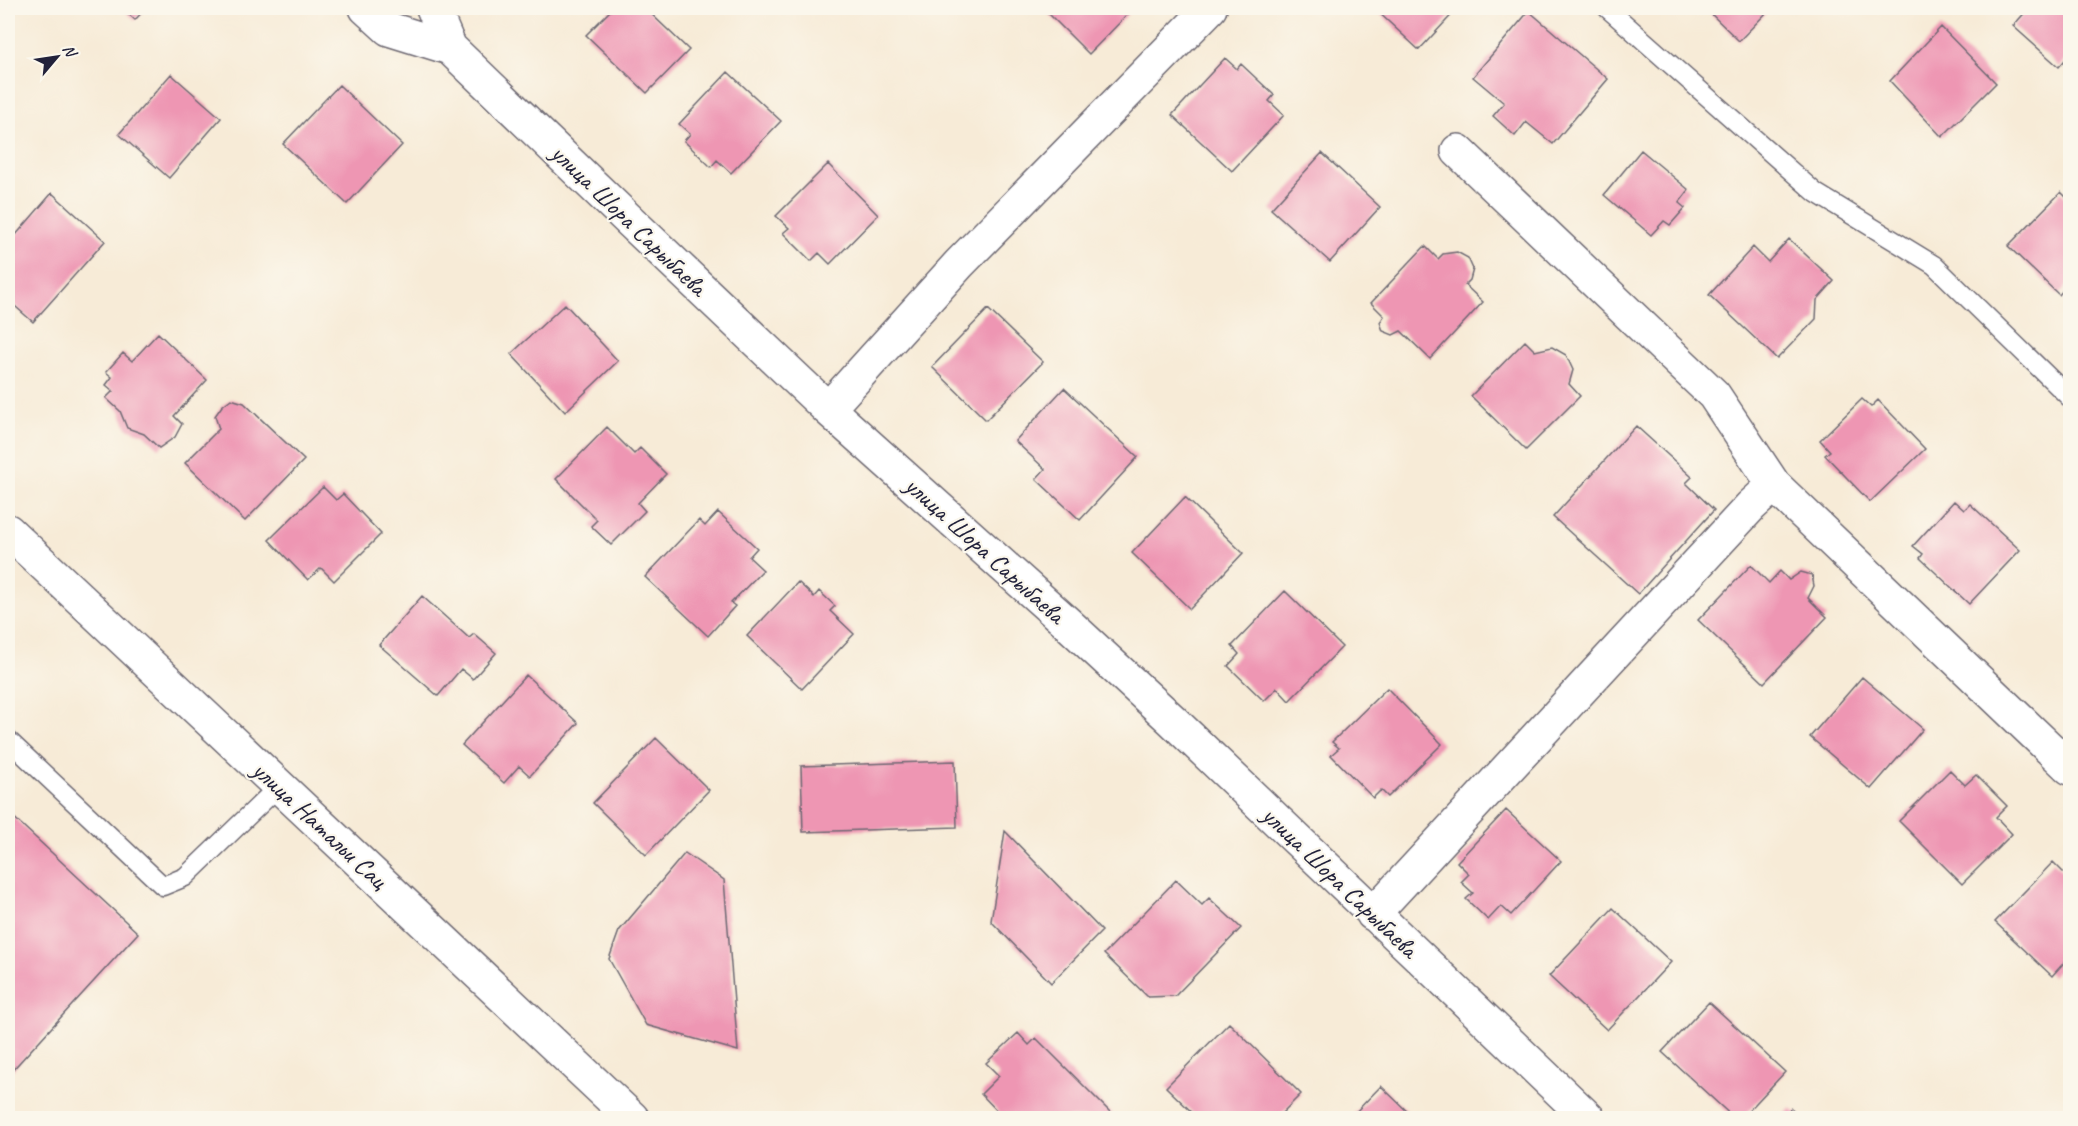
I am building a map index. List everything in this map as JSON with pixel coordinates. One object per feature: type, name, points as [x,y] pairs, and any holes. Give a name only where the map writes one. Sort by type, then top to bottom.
[{"type":"street","name":"улица Шора Сарыбаева","points":[[366,8],[389,29],[450,48],[828,409],[1066,622],[1180,728],[1588,1119]]},
{"type":"street","points":[[433,8],[450,48]]},
{"type":"street","points":[[828,409],[959,264],[1210,8]]},
{"type":"street","points":[[1458,152],[1714,395],[1774,485],[2070,768]]},
{"type":"street","points":[[1373,914],[1743,514],[1774,485]]},
{"type":"street","name":"улица Натальи Сац","points":[[8,531],[632,1119]]},
{"type":"lane","points":[[1607,8],[1816,193],[1934,265],[2070,398]]},
{"type":"lane","points":[[8,740],[163,885],[185,877],[279,786]]},
{"type":"building","points":[[122,8],[146,8],[135,20]]},
{"type":"building","points":[[613,8],[645,8],[689,50],[647,93],[586,35]]},
{"type":"building","points":[[1043,8],[1134,8],[1089,54]]},
{"type":"building","points":[[1374,8],[1458,8],[1419,50]]},
{"type":"building","points":[[1705,8],[1771,8],[1739,41]]},
{"type":"building","points":[[2029,8],[2070,8],[2070,54],[2059,67],[2013,26]]},
{"type":"building","points":[[1529,11],[1608,79],[1553,144],[1526,122],[1515,136],[1493,116],[1504,103],[1473,77]]},
{"type":"building","points":[[1941,27],[1996,83],[1942,137],[1890,81]]},
{"type":"building","points":[[1225,58],[1237,69],[1241,64],[1274,95],[1269,101],[1284,115],[1232,171],[1172,115]]},
{"type":"building","points":[[728,72],[781,121],[731,173],[717,160],[711,167],[684,141],[690,134],[679,124]]},
{"type":"building","points":[[171,74],[221,118],[169,178],[119,134]]},
{"type":"building","points":[[339,85],[402,145],[347,204],[283,144]]},
{"type":"building","points":[[1641,150],[1689,190],[1679,203],[1685,208],[1670,225],[1664,221],[1651,235],[1604,195]]},
{"type":"building","points":[[1322,153],[1380,207],[1330,262],[1271,209]]},
{"type":"building","points":[[828,164],[878,215],[830,264],[819,253],[811,261],[783,233],[789,228],[776,216]]},
{"type":"building","points":[[2061,192],[2070,201],[2070,282],[2059,295],[2008,246]]},
{"type":"building","points":[[52,193],[105,241],[33,322],[8,300],[8,244]]},
{"type":"building","points":[[1789,239],[1834,281],[1817,300],[1816,319],[1777,359],[1709,295],[1753,247],[1768,262]]},
{"type":"building","points":[[1425,246],[1438,259],[1443,254],[1457,252],[1468,258],[1473,269],[1470,280],[1465,285],[1483,302],[1430,359],[1401,331],[1393,335],[1383,331],[1380,322],[1384,316],[1371,303]]},
{"type":"building","points":[[565,304],[618,361],[565,412],[511,354]]},
{"type":"building","points":[[988,309],[1043,362],[986,420],[932,367]]},
{"type":"building","points":[[158,333],[207,380],[174,416],[182,424],[175,437],[159,448],[144,434],[127,428],[120,411],[106,398],[113,391],[106,385],[112,377],[106,372],[123,353],[132,361]]},
{"type":"building","points":[[1525,341],[1535,351],[1552,347],[1566,355],[1573,370],[1569,384],[1580,396],[1526,450],[1471,396]]},
{"type":"building","points":[[1064,388],[1138,457],[1080,520],[1036,479],[1045,469],[1015,441]]},
{"type":"building","points":[[231,399],[244,403],[304,460],[245,521],[185,463],[219,429],[215,416]]},
{"type":"building","points":[[1862,399],[1871,407],[1878,400],[1925,449],[1870,502],[1825,455],[1830,451],[1820,440]]},
{"type":"building","points":[[1636,426],[1692,477],[1686,483],[1714,510],[1638,594],[1553,517]]},
{"type":"building","points":[[607,427],[634,454],[640,448],[666,474],[638,503],[645,511],[611,545],[591,526],[597,520],[556,479]]},
{"type":"building","points":[[323,487],[336,500],[343,494],[381,534],[334,581],[321,568],[308,580],[269,540]]},
{"type":"building","points":[[1185,497],[1243,553],[1190,609],[1132,553]]},
{"type":"building","points":[[1954,501],[1964,510],[1970,504],[2020,550],[1969,604],[1920,558],[1923,554],[1913,546]]},
{"type":"building","points":[[718,512],[757,548],[749,557],[763,570],[731,603],[735,606],[708,636],[645,577],[699,520],[705,526]]},
{"type":"building","points":[[1751,565],[1769,583],[1780,571],[1789,580],[1801,572],[1812,575],[1814,586],[1808,598],[1827,617],[1764,683],[1698,620]]},
{"type":"building","points":[[798,582],[814,597],[819,591],[835,606],[830,611],[854,634],[802,689],[747,636]]},
{"type":"building","points":[[1285,591],[1342,647],[1289,701],[1277,688],[1264,701],[1228,666],[1239,654],[1232,646]]},
{"type":"building","points":[[422,596],[469,638],[474,634],[496,653],[473,679],[461,669],[438,696],[379,645]]},
{"type":"building","points":[[526,675],[578,723],[530,776],[519,766],[504,783],[462,745]]},
{"type":"building","points":[[1862,677],[1923,729],[1871,789],[1810,737]]},
{"type":"building","points":[[1387,688],[1442,744],[1388,797],[1381,790],[1373,798],[1331,755],[1339,748],[1332,742]]},
{"type":"building","points":[[656,738],[709,790],[646,855],[593,803]]},
{"type":"building","points":[[955,761],[957,827],[803,832],[801,766]]},
{"type":"building","points":[[1950,770],[1965,785],[1976,775],[2007,806],[1996,817],[2012,834],[1962,884],[1899,821]]},
{"type":"building","points":[[1506,810],[1561,861],[1511,915],[1501,906],[1488,920],[1466,899],[1473,893],[1461,882],[1469,874],[1457,862]]},
{"type":"building","points":[[8,812],[138,933],[8,1075]]},
{"type":"building","points":[[1005,831],[1102,931],[1051,983],[991,921]]},
{"type":"building","points":[[685,853],[724,880],[738,1051],[646,1025],[609,959],[619,931]]},
{"type":"building","points":[[2053,862],[2070,879],[2070,956],[2052,976],[1995,922]]},
{"type":"building","points":[[1176,880],[1202,905],[1209,898],[1241,928],[1175,996],[1148,997],[1104,954]]},
{"type":"building","points":[[1613,908],[1671,962],[1607,1030],[1549,976]]},
{"type":"building","points":[[1709,1002],[1785,1072],[1742,1118],[1734,1118],[1662,1052]]},
{"type":"building","points":[[1229,1023],[1301,1094],[1277,1118],[1198,1118],[1166,1087]]},
{"type":"building","points":[[1018,1033],[1029,1045],[1036,1038],[1116,1118],[1004,1118],[981,1094],[999,1076],[986,1063]]},
{"type":"building","points":[[1381,1086],[1414,1118],[1350,1118]]},
{"type":"building","points":[[1791,1108],[1802,1118],[1781,1118]]}]
